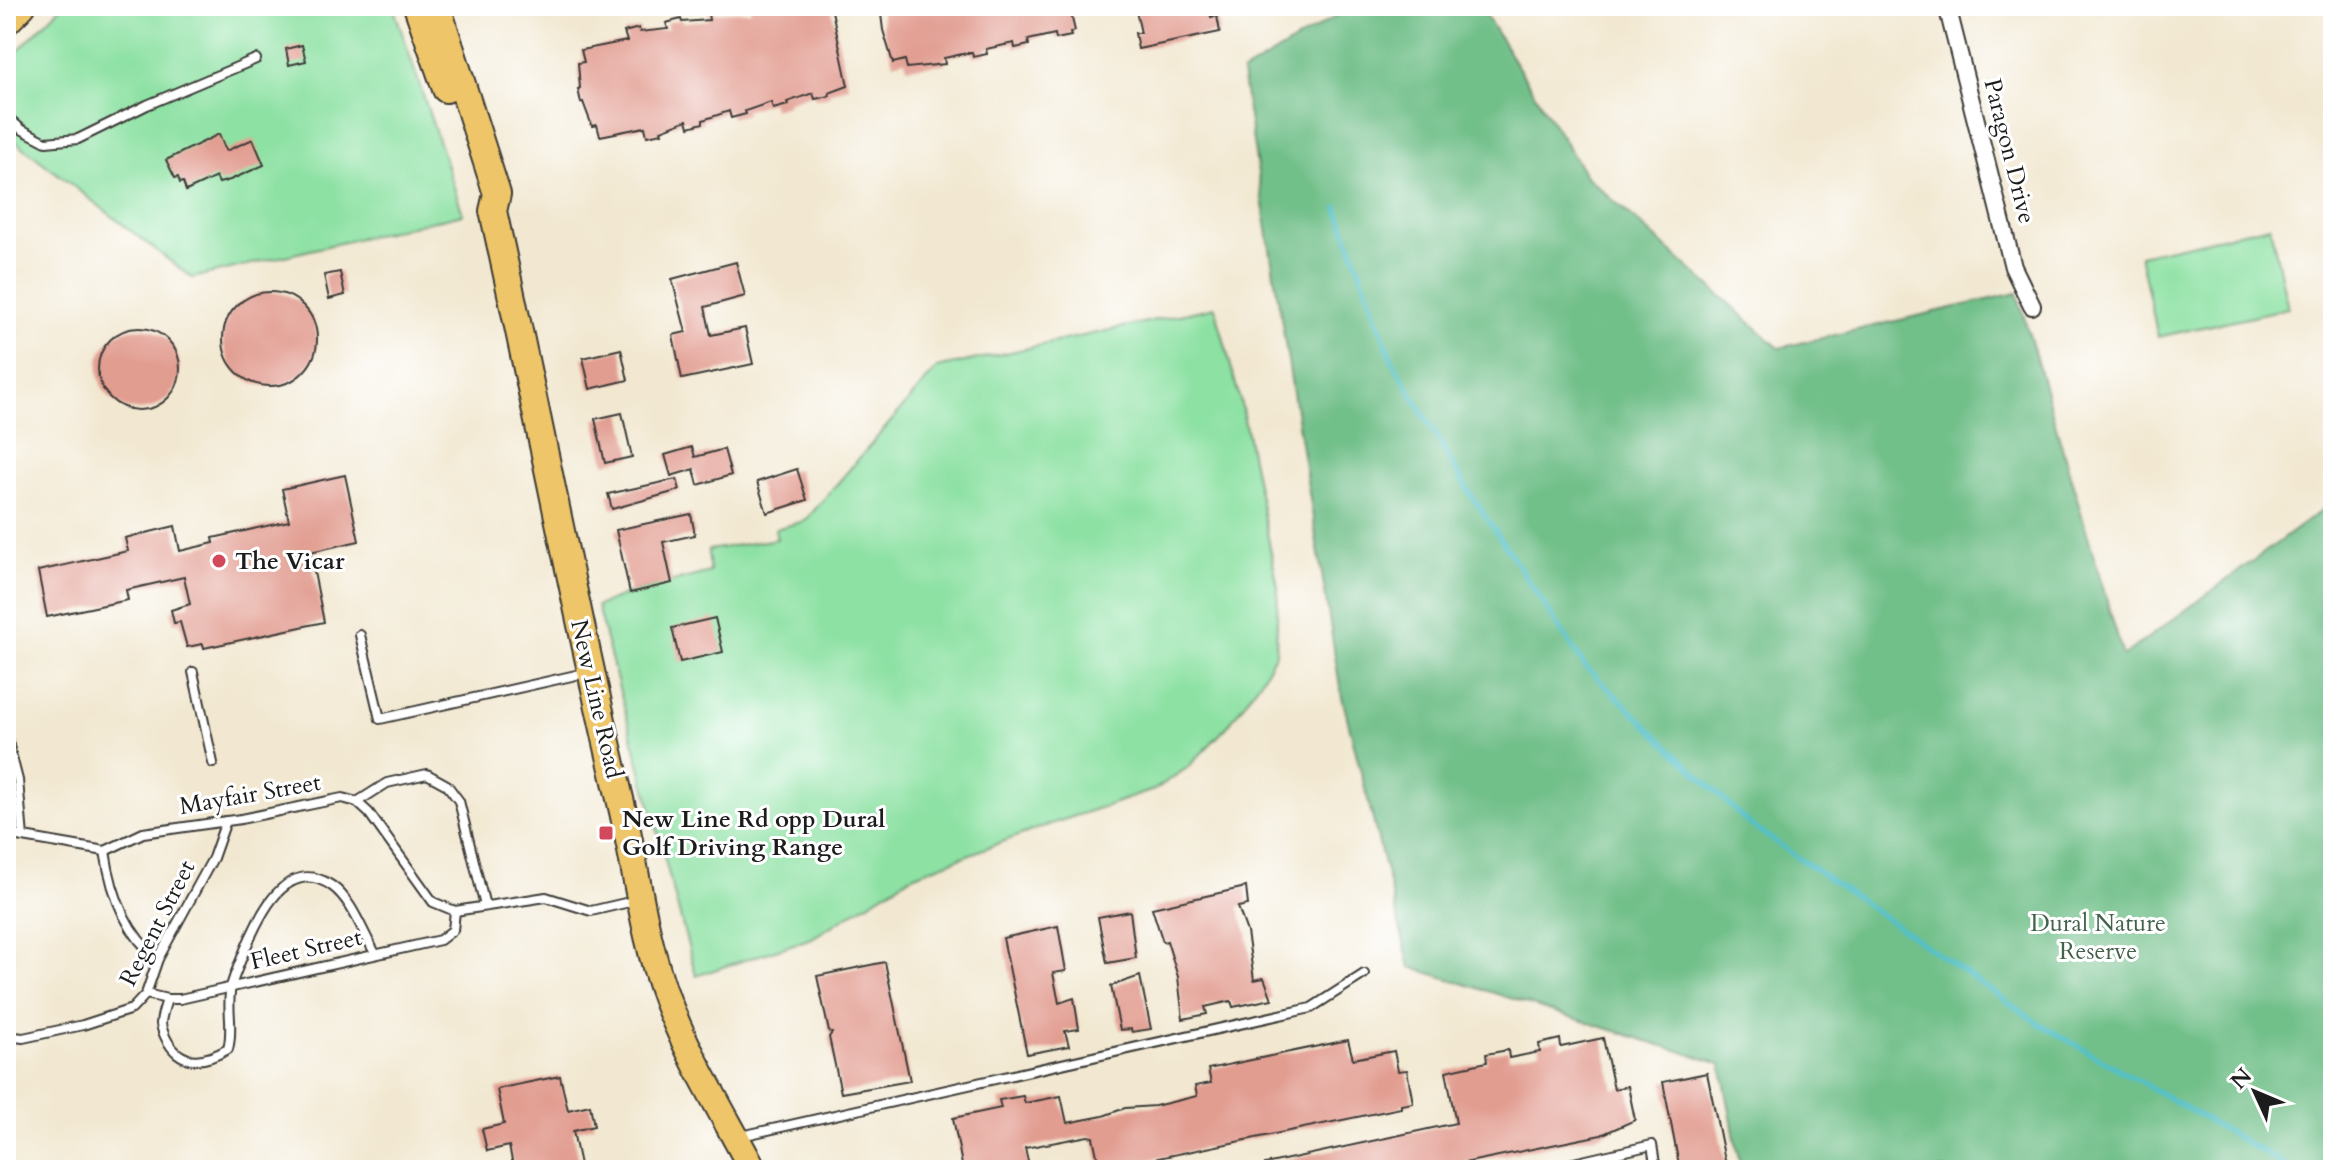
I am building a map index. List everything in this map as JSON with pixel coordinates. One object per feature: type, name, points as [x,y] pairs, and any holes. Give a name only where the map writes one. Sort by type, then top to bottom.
[{"type":"main road","points":[[6,22],[22,6]]},
{"type":"main road","name":"New Line Road","points":[[436,7],[483,199],[493,211],[590,672],[628,834],[638,900],[668,1003],[753,1170]]},
{"type":"street","name":"Paragon Drive","points":[[1947,6],[2013,267],[2032,306]]},
{"type":"lane","points":[[6,116],[21,129],[46,142],[78,139],[147,105],[256,59]]},
{"type":"lane","points":[[360,635],[380,719],[590,672]]},
{"type":"lane","points":[[193,672],[213,763]]},
{"type":"lane","points":[[6,734],[18,780],[23,837]]},
{"type":"lane","points":[[357,802],[387,783],[427,774],[447,785],[459,801],[485,906]]},
{"type":"lane","name":"Mayfair Street","points":[[105,851],[143,833],[226,821],[342,798],[357,802],[369,813],[433,902],[455,911]]},
{"type":"lane","name":"Regent Street","points":[[6,1036],[23,1038],[83,1025],[132,1009],[146,994],[158,959],[213,858],[226,821]]},
{"type":"lane","points":[[6,834],[105,851],[111,887],[139,945],[158,959]]},
{"type":"lane","points":[[167,999],[161,1026],[174,1051],[185,1059],[205,1059],[228,1049],[231,1037],[231,988],[252,934],[272,896],[296,878],[308,876],[321,879],[342,895],[375,953]]},
{"type":"lane","points":[[455,911],[546,897],[591,911],[638,900]]},
{"type":"lane","name":"Fleet Street","points":[[146,994],[167,999],[231,988],[440,940],[453,930],[455,911]]},
{"type":"lane","points":[[736,1138],[1311,1008],[1364,974]]},
{"type":"lane","points":[[1543,1170],[1652,1145],[1656,1170]]},
{"type":"green space","points":[[62,6],[393,6],[463,214],[192,278],[6,134],[6,63]]},
{"type":"green space","name":"Dural Nature Reserve","points":[[1353,6],[1480,6],[1586,176],[1779,348],[2017,293],[2123,656],[2333,502],[2333,1170],[1741,1170],[1721,1064],[1410,967],[1341,693],[1242,73]]},
{"type":"green space","points":[[2270,226],[2288,308],[2158,337],[2140,255]]},
{"type":"green space","points":[[1215,307],[1241,404],[1278,587],[1276,653],[1227,727],[1187,768],[1154,790],[1042,827],[912,876],[812,938],[696,976],[597,606],[630,593],[710,572],[708,550],[777,539],[775,529],[805,521],[937,368]]},
{"type":"building","points":[[750,6],[831,6],[848,86],[829,93],[830,96],[815,99],[813,93],[773,109],[771,102],[731,118],[729,111],[689,127],[687,120],[661,130],[662,133],[647,136],[645,127],[600,136],[597,125],[592,126],[581,103],[578,63],[584,62],[581,50],[627,41],[624,32],[639,28],[640,32],[668,29],[666,23],[681,19],[682,22],[709,20],[708,13],[751,11]]},
{"type":"building","points":[[880,6],[1069,6],[1075,31],[1070,33],[1071,36],[1056,39],[1055,34],[1028,40],[1029,45],[1015,48],[1014,43],[986,49],[987,54],[973,57],[972,52],[944,58],[945,64],[907,68],[905,60],[893,63],[883,30]]},
{"type":"building","points":[[1135,6],[1209,6],[1211,17],[1217,16],[1220,32],[1138,49],[1135,33],[1141,33]]},
{"type":"building","points":[[302,45],[306,61],[289,65],[286,49]]},
{"type":"building","points":[[219,134],[226,151],[253,139],[264,165],[219,183],[216,177],[186,191],[166,160]]},
{"type":"building","points":[[736,262],[745,296],[705,307],[711,335],[745,328],[753,364],[682,379],[673,335],[686,332],[672,279]]},
{"type":"building","points":[[340,272],[345,295],[329,299],[324,275]]},
{"type":"building","points":[[270,292],[288,296],[303,306],[313,321],[317,339],[313,357],[303,372],[288,382],[270,386],[252,382],[237,372],[227,357],[223,339],[227,321],[237,306],[252,296]]},
{"type":"building","points":[[139,328],[155,332],[168,340],[176,353],[180,369],[176,385],[168,398],[155,406],[139,410],[123,406],[110,398],[102,385],[98,369],[102,353],[110,340],[123,332]]},
{"type":"building","points":[[621,349],[628,380],[590,389],[583,358]]},
{"type":"building","points":[[622,413],[632,457],[605,463],[595,419]]},
{"type":"building","points":[[692,447],[695,457],[724,449],[731,475],[698,485],[694,469],[671,476],[665,455]]},
{"type":"building","points":[[797,469],[807,500],[767,513],[757,482]]},
{"type":"building","name":"The Vicar","points":[[345,475],[359,541],[310,552],[324,622],[204,648],[203,644],[187,647],[180,622],[174,623],[171,610],[190,604],[184,577],[126,590],[128,600],[47,617],[38,571],[128,551],[125,538],[175,526],[180,551],[214,543],[213,538],[289,521],[282,489]]},
{"type":"building","points":[[677,479],[680,490],[612,509],[608,494]]},
{"type":"building","points":[[691,514],[695,535],[663,542],[672,583],[630,593],[616,530]]},
{"type":"building","points":[[715,618],[723,652],[680,662],[672,628]]},
{"type":"building","points":[[1246,887],[1248,905],[1238,907],[1247,932],[1254,980],[1264,978],[1272,999],[1233,1007],[1231,1001],[1205,1007],[1207,1014],[1183,1019],[1178,977],[1167,941],[1163,942],[1152,908]]},
{"type":"building","points":[[1130,911],[1136,958],[1107,963],[1098,917]]},
{"type":"building","points":[[1058,926],[1066,971],[1053,973],[1059,1003],[1074,998],[1079,1029],[1065,1031],[1069,1046],[1027,1054],[1003,938]]},
{"type":"building","points":[[885,962],[910,1081],[841,1093],[829,1037],[832,1033],[829,1032],[817,976]]},
{"type":"building","points":[[1140,976],[1151,1029],[1120,1030],[1111,986]]},
{"type":"building","points":[[1603,1038],[1614,1089],[1628,1086],[1635,1120],[1601,1135],[1430,1170],[1266,1170],[1265,1164],[1456,1123],[1446,1071],[1487,1062],[1486,1054],[1508,1050],[1509,1058],[1540,1052],[1539,1044],[1560,1039],[1561,1047]]},
{"type":"building","points":[[1348,1040],[1353,1059],[1394,1051],[1398,1071],[1407,1070],[1413,1103],[1100,1170],[1093,1137],[1088,1136],[1025,1148],[1030,1170],[963,1170],[953,1118],[1001,1108],[999,1100],[1023,1096],[1025,1103],[1061,1096],[1067,1123],[1125,1108],[1155,1106],[1197,1096],[1195,1086],[1211,1083],[1208,1069]]},
{"type":"building","points":[[1707,1073],[1727,1170],[1680,1170],[1663,1082]]},
{"type":"building","points":[[560,1076],[568,1110],[590,1105],[594,1126],[573,1131],[581,1170],[514,1170],[509,1146],[487,1151],[482,1129],[504,1124],[497,1089]]},
{"type":"waterway","points":[[1337,207],[1392,360],[1466,487],[1585,666],[1748,823],[2038,1023],[2294,1170]]},
{"type":"place","name":"The Vicar","points":[[219,561]]},
{"type":"place","name":"New Line Rd opp Dural Golf Driving Range","points":[[606,833]]}]
